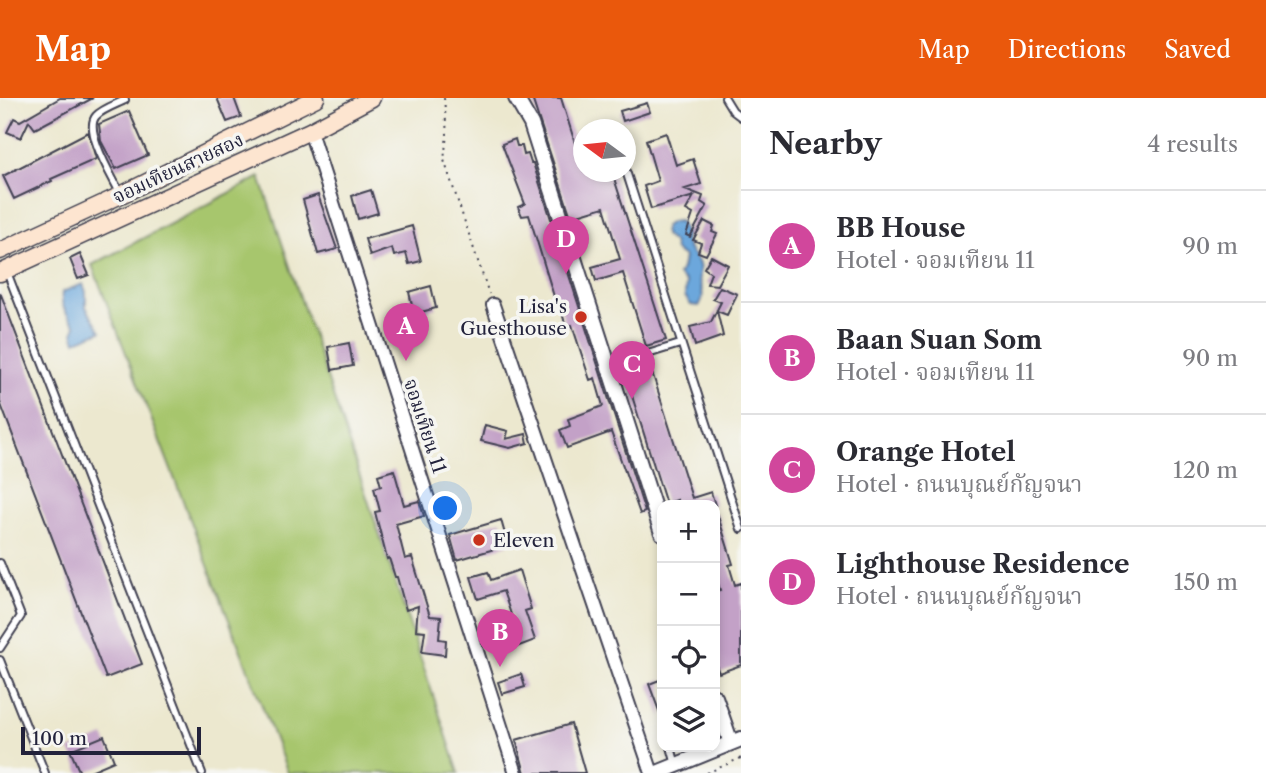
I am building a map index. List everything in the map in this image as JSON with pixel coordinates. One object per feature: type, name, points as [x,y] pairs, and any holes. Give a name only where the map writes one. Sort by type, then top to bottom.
[{"type":"main road","name":"จอมเทียนสายสอง","points":[[0,251],[121,195],[316,98]]},
{"type":"main road","name":"จอมเทียนสายสอง","points":[[3,272],[310,131],[352,103],[372,98]]},
{"type":"street","points":[[516,98],[531,124],[657,517]]},
{"type":"street","name":"จอมเทียน 11","points":[[310,131],[516,773]]},
{"type":"street","points":[[493,305],[652,773]]},
{"type":"street","points":[[657,773],[736,741],[720,711]]},
{"type":"lane","points":[[725,98],[733,111],[741,117]]},
{"type":"lane","points":[[121,195],[92,134],[92,123],[96,115],[125,100]]},
{"type":"lane","points":[[628,182],[741,529]]},
{"type":"lane","points":[[3,272],[202,773]]},
{"type":"lane","points":[[609,366],[680,344]]},
{"type":"lane","points":[[0,563],[21,616],[0,648]]},
{"type":"lane","points":[[0,660],[45,773]]},
{"type":"lane","points":[[672,752],[676,765]]},
{"type":"path","points":[[444,98],[447,134],[444,160],[493,305]]},
{"type":"path","points":[[707,773],[741,758]]},
{"type":"green space","points":[[260,177],[459,773],[288,773],[92,265]]},
{"type":"water","points":[[679,221],[688,248],[700,267],[699,279],[703,295],[699,306],[691,305],[685,296],[686,283],[678,275],[684,257],[675,251],[673,242],[664,235],[665,226]]},
{"type":"water","points":[[83,284],[86,307],[101,331],[76,341],[73,333],[76,326],[63,306],[62,292]]},
{"type":"building","points":[[60,98],[93,98],[35,129],[29,121],[21,138],[7,132],[14,118],[20,121]]},
{"type":"building","points":[[217,98],[234,98],[241,117],[227,122]]},
{"type":"building","points":[[532,98],[561,98],[573,137],[573,182],[615,182],[666,340],[646,346],[623,273],[596,281],[592,267],[620,259],[604,207],[571,217]]},
{"type":"building","points":[[647,103],[650,112],[622,119],[620,111]]},
{"type":"building","points":[[129,111],[148,155],[116,169],[101,141],[99,124]]},
{"type":"building","points":[[88,132],[96,159],[14,199],[3,176]]},
{"type":"building","points":[[666,133],[676,165],[693,159],[701,184],[685,189],[703,196],[701,202],[707,206],[690,237],[686,235],[693,214],[686,210],[694,196],[651,209],[644,186],[658,181],[646,140]]},
{"type":"building","points":[[515,139],[517,146],[522,146],[524,155],[528,154],[533,163],[645,512],[640,514],[611,432],[567,448],[560,430],[570,426],[568,419],[603,406],[595,378],[590,380],[572,325],[566,327],[559,302],[556,303],[529,215],[522,216],[518,207],[525,204],[502,144]]},
{"type":"building","points":[[371,190],[378,213],[358,219],[352,196]]},
{"type":"building","points":[[318,195],[337,249],[318,254],[303,200]]},
{"type":"building","points":[[704,221],[714,226],[712,232],[717,234],[706,255],[698,252],[701,243],[693,240]]},
{"type":"building","points":[[412,226],[421,261],[409,264],[406,253],[394,256],[392,248],[370,256],[365,239]]},
{"type":"building","points":[[80,254],[89,275],[78,279],[70,259]]},
{"type":"building","points":[[711,256],[728,265],[717,285],[707,284],[711,273],[704,268]]},
{"type":"building","points":[[431,286],[436,308],[414,314],[409,292]]},
{"type":"building","points":[[720,287],[737,294],[727,315],[717,311],[723,336],[695,346],[690,327],[711,322],[721,302],[713,299]]},
{"type":"building","points":[[0,292],[142,664],[106,678],[0,402]]},
{"type":"building","points":[[349,343],[353,366],[332,370],[328,347]]},
{"type":"building","points":[[652,372],[692,498],[711,492],[713,500],[665,500],[627,380]]},
{"type":"building","points":[[485,425],[508,431],[506,439],[526,434],[528,443],[510,448],[481,441]]},
{"type":"building","points":[[394,470],[404,505],[419,501],[424,516],[396,524],[405,559],[412,557],[430,616],[441,617],[439,639],[446,640],[445,655],[422,652],[425,631],[416,630],[418,606],[406,610],[397,577],[389,558],[387,559],[375,512],[380,511],[374,488],[381,486],[378,475]]},
{"type":"building","name":"Eleven","points":[[501,520],[508,545],[457,560],[450,535]]},
{"type":"building","points":[[720,523],[733,564],[729,565],[735,585],[741,583],[741,665],[720,673]]},
{"type":"building","points":[[519,570],[531,609],[525,611],[535,640],[514,648],[508,628],[515,626],[503,591],[478,599],[471,577],[488,572],[491,580]]},
{"type":"building","points":[[521,674],[525,687],[502,694],[498,682]]},
{"type":"building","points":[[657,681],[657,705],[649,684]]},
{"type":"building","points":[[571,724],[585,773],[525,773],[516,740]]},
{"type":"building","points":[[104,736],[114,761],[80,773],[70,750]]},
{"type":"place","name":"Lighthouse Residence","points":[[566,274]]},
{"type":"place","name":"Lisa's Guesthouse","points":[[581,317]]},
{"type":"place","name":"BB House","points":[[406,361]]},
{"type":"place","name":"Orange Hotel","points":[[632,399]]},
{"type":"place","name":"Eleven","points":[[479,540]]},
{"type":"place","name":"Baan Suan Som","points":[[500,667]]}]
